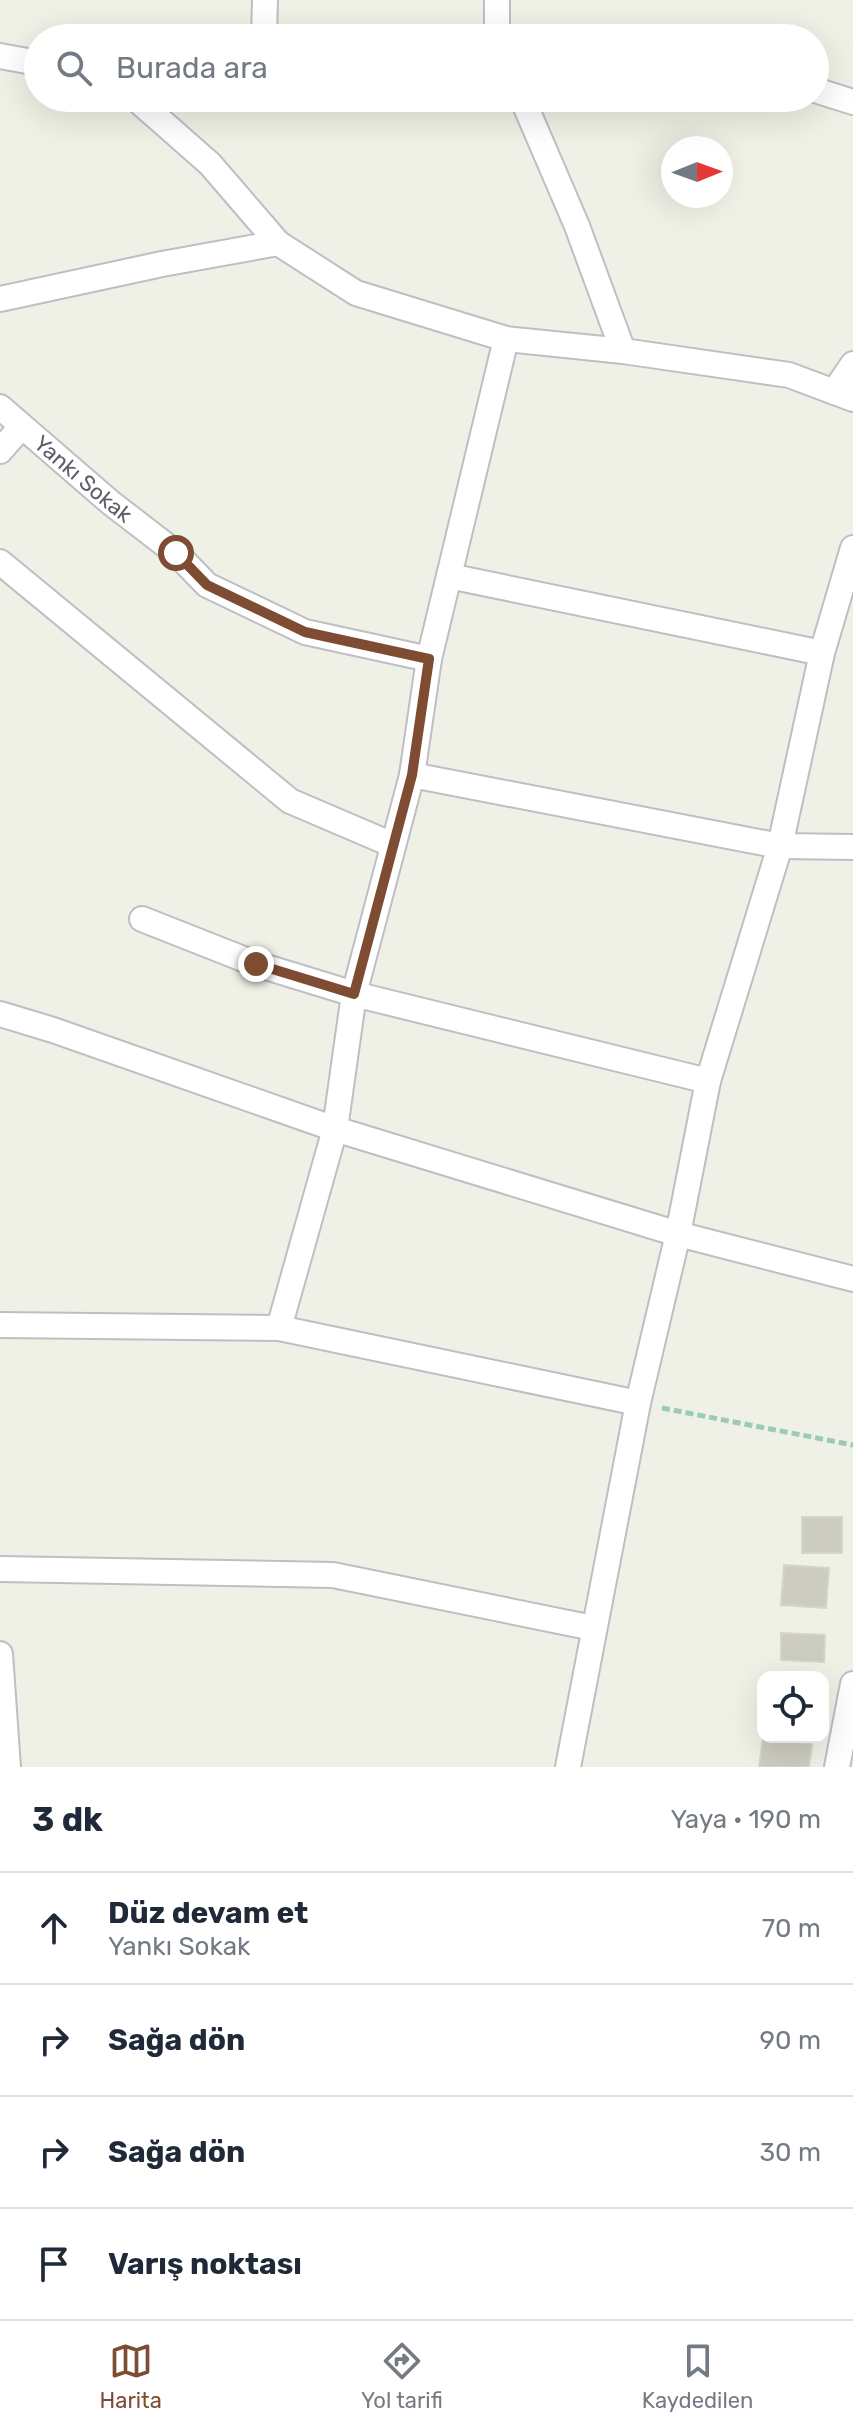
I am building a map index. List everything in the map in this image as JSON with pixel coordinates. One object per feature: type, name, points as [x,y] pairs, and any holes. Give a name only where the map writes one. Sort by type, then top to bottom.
[{"type":"street","points":[[264,24],[265,0]]},
{"type":"street","points":[[497,0],[497,24]]},
{"type":"street","points":[[0,56],[24,60]]},
{"type":"street","points":[[829,94],[853,102]]},
{"type":"street","points":[[151,112],[210,164],[278,243],[356,293],[506,339],[623,351],[789,375],[844,396],[853,364]]},
{"type":"street","points":[[528,112],[577,226],[623,351]]},
{"type":"street","points":[[0,299],[278,243]]},
{"type":"street","points":[[279,1328],[335,1129],[354,994],[412,775],[429,659],[506,339]]},
{"type":"street","name":"Yankı Sokak","points":[[0,407],[111,503],[176,553],[207,585],[305,632],[429,659]]},
{"type":"street","points":[[0,451],[21,427]]},
{"type":"street","points":[[568,1767],[638,1403],[678,1234],[708,1081],[780,846],[822,653],[853,548]]},
{"type":"street","points":[[0,562],[290,801],[393,845]]},
{"type":"street","points":[[449,576],[822,653]]},
{"type":"street","points":[[412,775],[780,846],[853,847]]},
{"type":"street","points":[[142,919],[256,964],[354,994],[708,1081]]},
{"type":"street","points":[[0,1014],[335,1129],[678,1234],[853,1279]]},
{"type":"street","points":[[0,1325],[279,1328],[638,1403]]},
{"type":"street","points":[[0,1569],[333,1575],[593,1628]]},
{"type":"street","points":[[0,1654],[8,1767]]},
{"type":"street","points":[[837,1767],[853,1684]]},
{"type":"path","points":[[638,1403],[853,1445]]},
{"type":"building","points":[[802,1517],[842,1517],[842,1553],[802,1553]]},
{"type":"building","points":[[784,1565],[829,1568],[826,1608],[781,1605]]},
{"type":"building","points":[[781,1633],[825,1635],[824,1662],[781,1660]]},
{"type":"building","points":[[762,1743],[812,1744],[809,1767],[759,1767]]},
{"type":"route","points":[[176,553],[207,585],[305,632],[429,659],[412,775],[354,994],[256,964]]}]
